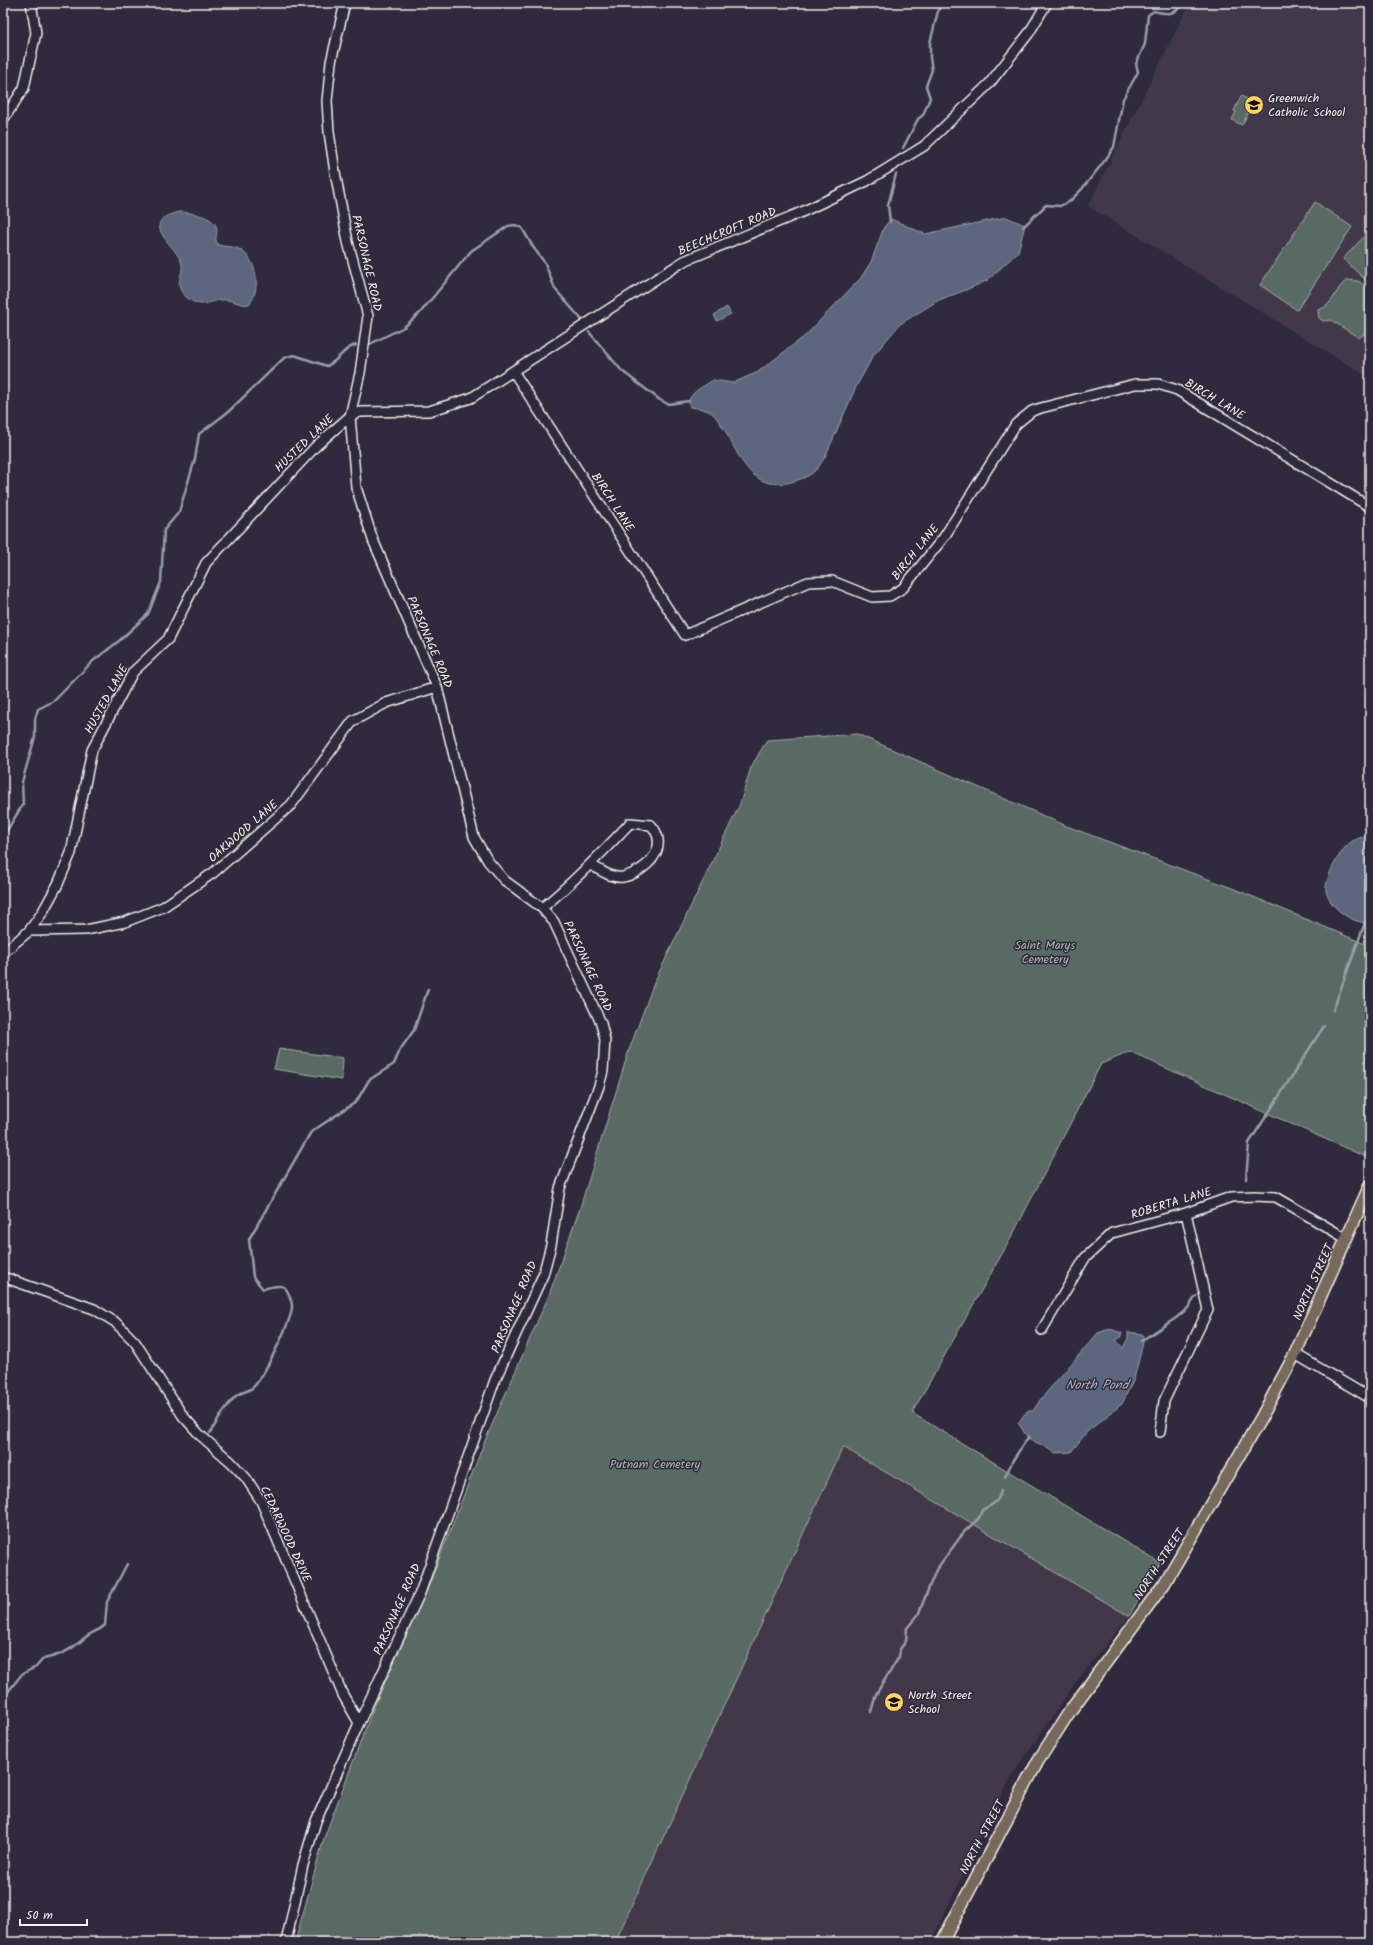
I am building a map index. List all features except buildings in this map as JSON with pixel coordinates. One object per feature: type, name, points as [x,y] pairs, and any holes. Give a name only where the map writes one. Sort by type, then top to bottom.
[{"type":"main road","name":"NORTH STREET","points":[[942,1942],[1038,1761],[1070,1710],[1164,1584],[1261,1418],[1295,1354],[1370,1185]]},
{"type":"street","points":[[3,120],[24,88],[36,33],[31,3]]},
{"type":"street","name":"PARSONAGE ROAD","points":[[286,1942],[303,1865],[316,1821],[358,1723],[420,1593],[495,1380],[543,1275],[551,1245],[560,1188],[599,1086],[603,1071],[605,1040],[601,1023],[554,922],[542,908],[504,880],[488,861],[474,837],[437,687],[373,540],[356,486],[350,416],[360,373],[368,316],[348,242],[329,132],[327,101],[331,62],[345,3]]},
{"type":"street","name":"BEECHCROFT ROAD","points":[[350,416],[360,412],[429,411],[471,398],[684,261],[830,200],[867,181],[924,146],[989,84],[1029,32],[1047,3]]},
{"type":"street","name":"BIRCH LANE","points":[[514,371],[685,635],[808,582],[832,581],[872,597],[890,596],[904,588],[944,537],[1016,424],[1023,417],[1032,411],[1041,408],[1135,384],[1158,384],[1178,390],[1370,507]]},
{"type":"street","name":"HUSTED LANE","points":[[3,953],[29,931],[42,913],[58,884],[68,859],[92,750],[133,672],[168,639],[206,563],[316,446],[350,416]]},
{"type":"street","name":"OAKWOOD LANE","points":[[29,931],[86,930],[126,922],[163,907],[213,873],[291,805],[353,721],[386,703],[437,687]]},
{"type":"street","points":[[542,908],[568,887],[630,823],[651,825],[657,832],[659,845],[653,858],[638,871],[622,877],[606,874],[590,865]]},
{"type":"street","name":"ROBERTA LANE","points":[[1042,1330],[1085,1258],[1112,1233],[1186,1212],[1231,1197],[1276,1197],[1347,1239]]},
{"type":"street","points":[[1160,1432],[1164,1401],[1208,1310],[1186,1212]]},
{"type":"street","name":"CEDARWOOD DRIVE","points":[[3,1277],[94,1309],[115,1322],[135,1342],[183,1416],[246,1478],[261,1501],[343,1695],[358,1723]]},
{"type":"street","points":[[1295,1354],[1370,1398]]},
{"type":"shaded area","name":"Greenwich Catholic School","points":[[1190,3],[1370,3],[1370,378],[1088,206]]},
{"type":"shaded area","name":"North Street School","points":[[843,1447],[1129,1616],[1075,1683],[1011,1777],[987,1823],[931,1942],[615,1942]]},
{"type":"green space","points":[[1241,96],[1254,102],[1242,125],[1232,120],[1236,112],[1234,111]]},
{"type":"green space","points":[[1315,202],[1352,227],[1297,310],[1260,285]]},
{"type":"green space","points":[[1370,230],[1370,284],[1343,259]]},
{"type":"green space","points":[[1347,280],[1358,281],[1370,289],[1370,329],[1359,338],[1331,320],[1323,321],[1319,318],[1318,310],[1328,305],[1343,283]]},
{"type":"green space","name":"Putnam Cemetery","points":[[857,734],[1069,827],[1232,888],[1370,946],[1370,1159],[1130,1052],[1101,1064],[1011,1238],[912,1413],[1160,1563],[1129,1616],[843,1447],[615,1942],[295,1942],[324,1838],[373,1709],[429,1585],[484,1443],[549,1295],[579,1211],[629,1050],[654,983],[740,804],[751,767],[767,740]]},
{"type":"green space","points":[[279,1049],[343,1058],[342,1080],[274,1069]]},
{"type":"water","points":[[179,212],[208,218],[216,225],[216,239],[218,245],[239,249],[250,260],[254,267],[256,283],[253,298],[249,304],[223,300],[201,304],[191,301],[183,294],[179,285],[182,268],[181,261],[162,234],[159,227],[161,221],[167,216]]},
{"type":"water","points":[[1006,217],[1025,225],[1018,252],[988,280],[939,300],[900,324],[873,356],[856,387],[825,457],[816,470],[809,475],[795,481],[777,484],[763,481],[752,474],[736,451],[722,425],[713,414],[699,408],[690,407],[690,398],[700,388],[713,380],[733,383],[758,372],[805,336],[860,279],[871,262],[884,227],[891,219],[925,234]]},
{"type":"water","points":[[727,307],[731,314],[717,321],[714,315]]},
{"type":"water","points":[[1362,837],[1370,839],[1370,919],[1365,923],[1353,920],[1341,913],[1332,903],[1326,891],[1326,885],[1330,872],[1338,857],[1351,842]]},
{"type":"water","name":"North Pond","points":[[1110,1329],[1122,1333],[1120,1338],[1116,1340],[1123,1348],[1128,1338],[1128,1332],[1142,1334],[1144,1339],[1134,1379],[1122,1404],[1087,1432],[1071,1452],[1056,1453],[1028,1438],[1018,1423],[1027,1411],[1033,1411],[1040,1400],[1098,1333]]},
{"type":"waterway","points":[[903,148],[918,119],[923,115],[930,98],[926,86],[932,70],[930,43],[938,11],[942,3]]},
{"type":"waterway","points":[[1023,227],[1046,205],[1060,206],[1070,201],[1082,189],[1106,159],[1114,147],[1123,99],[1138,72],[1136,64],[1145,44],[1148,15],[1154,11],[1162,13],[1174,12],[1182,3]]},
{"type":"waterway","points":[[890,222],[888,205],[896,174]]},
{"type":"waterway","points":[[370,344],[404,327],[420,313],[471,251],[508,226],[515,225],[522,228],[533,247],[545,263],[555,289],[582,320]]},
{"type":"waterway","points":[[589,332],[622,371],[660,400],[668,404],[689,401]]},
{"type":"waterway","points":[[3,837],[23,804],[22,782],[35,737],[35,719],[38,709],[54,701],[93,661],[119,641],[148,614],[161,582],[164,530],[179,512],[195,459],[199,434],[228,412],[284,358],[294,355],[327,366],[335,361],[348,348],[356,345]]},
{"type":"waterway","points":[[1333,1010],[1366,920]]},
{"type":"waterway","points":[[210,1433],[232,1400],[257,1383],[276,1349],[291,1313],[291,1301],[284,1287],[276,1286],[263,1289],[253,1277],[249,1239],[311,1132],[356,1102],[369,1080],[394,1064],[400,1050],[414,1030],[428,989]]},
{"type":"waterway","points":[[1246,1179],[1249,1143],[1324,1026]]},
{"type":"waterway","points":[[1141,1341],[1176,1318],[1188,1308],[1196,1296]]},
{"type":"waterway","points":[[1005,1477],[1013,1460],[1029,1436]]},
{"type":"waterway","points":[[871,1712],[876,1694],[899,1657],[900,1649],[906,1641],[907,1628],[918,1615],[936,1570],[964,1532],[979,1518],[982,1510],[992,1505],[1000,1495],[1001,1491]]},
{"type":"waterway","points":[[3,1698],[22,1674],[36,1667],[43,1659],[56,1656],[67,1651],[105,1625],[107,1602],[127,1564]]},
{"type":"place","name":"Greenwich Catholic School","points":[[1254,105]]},
{"type":"place","name":"North Street School","points":[[894,1702]]},
{"type":"park label","name":"Saint Marys Cemetery","points":[[1045,952]]}]
